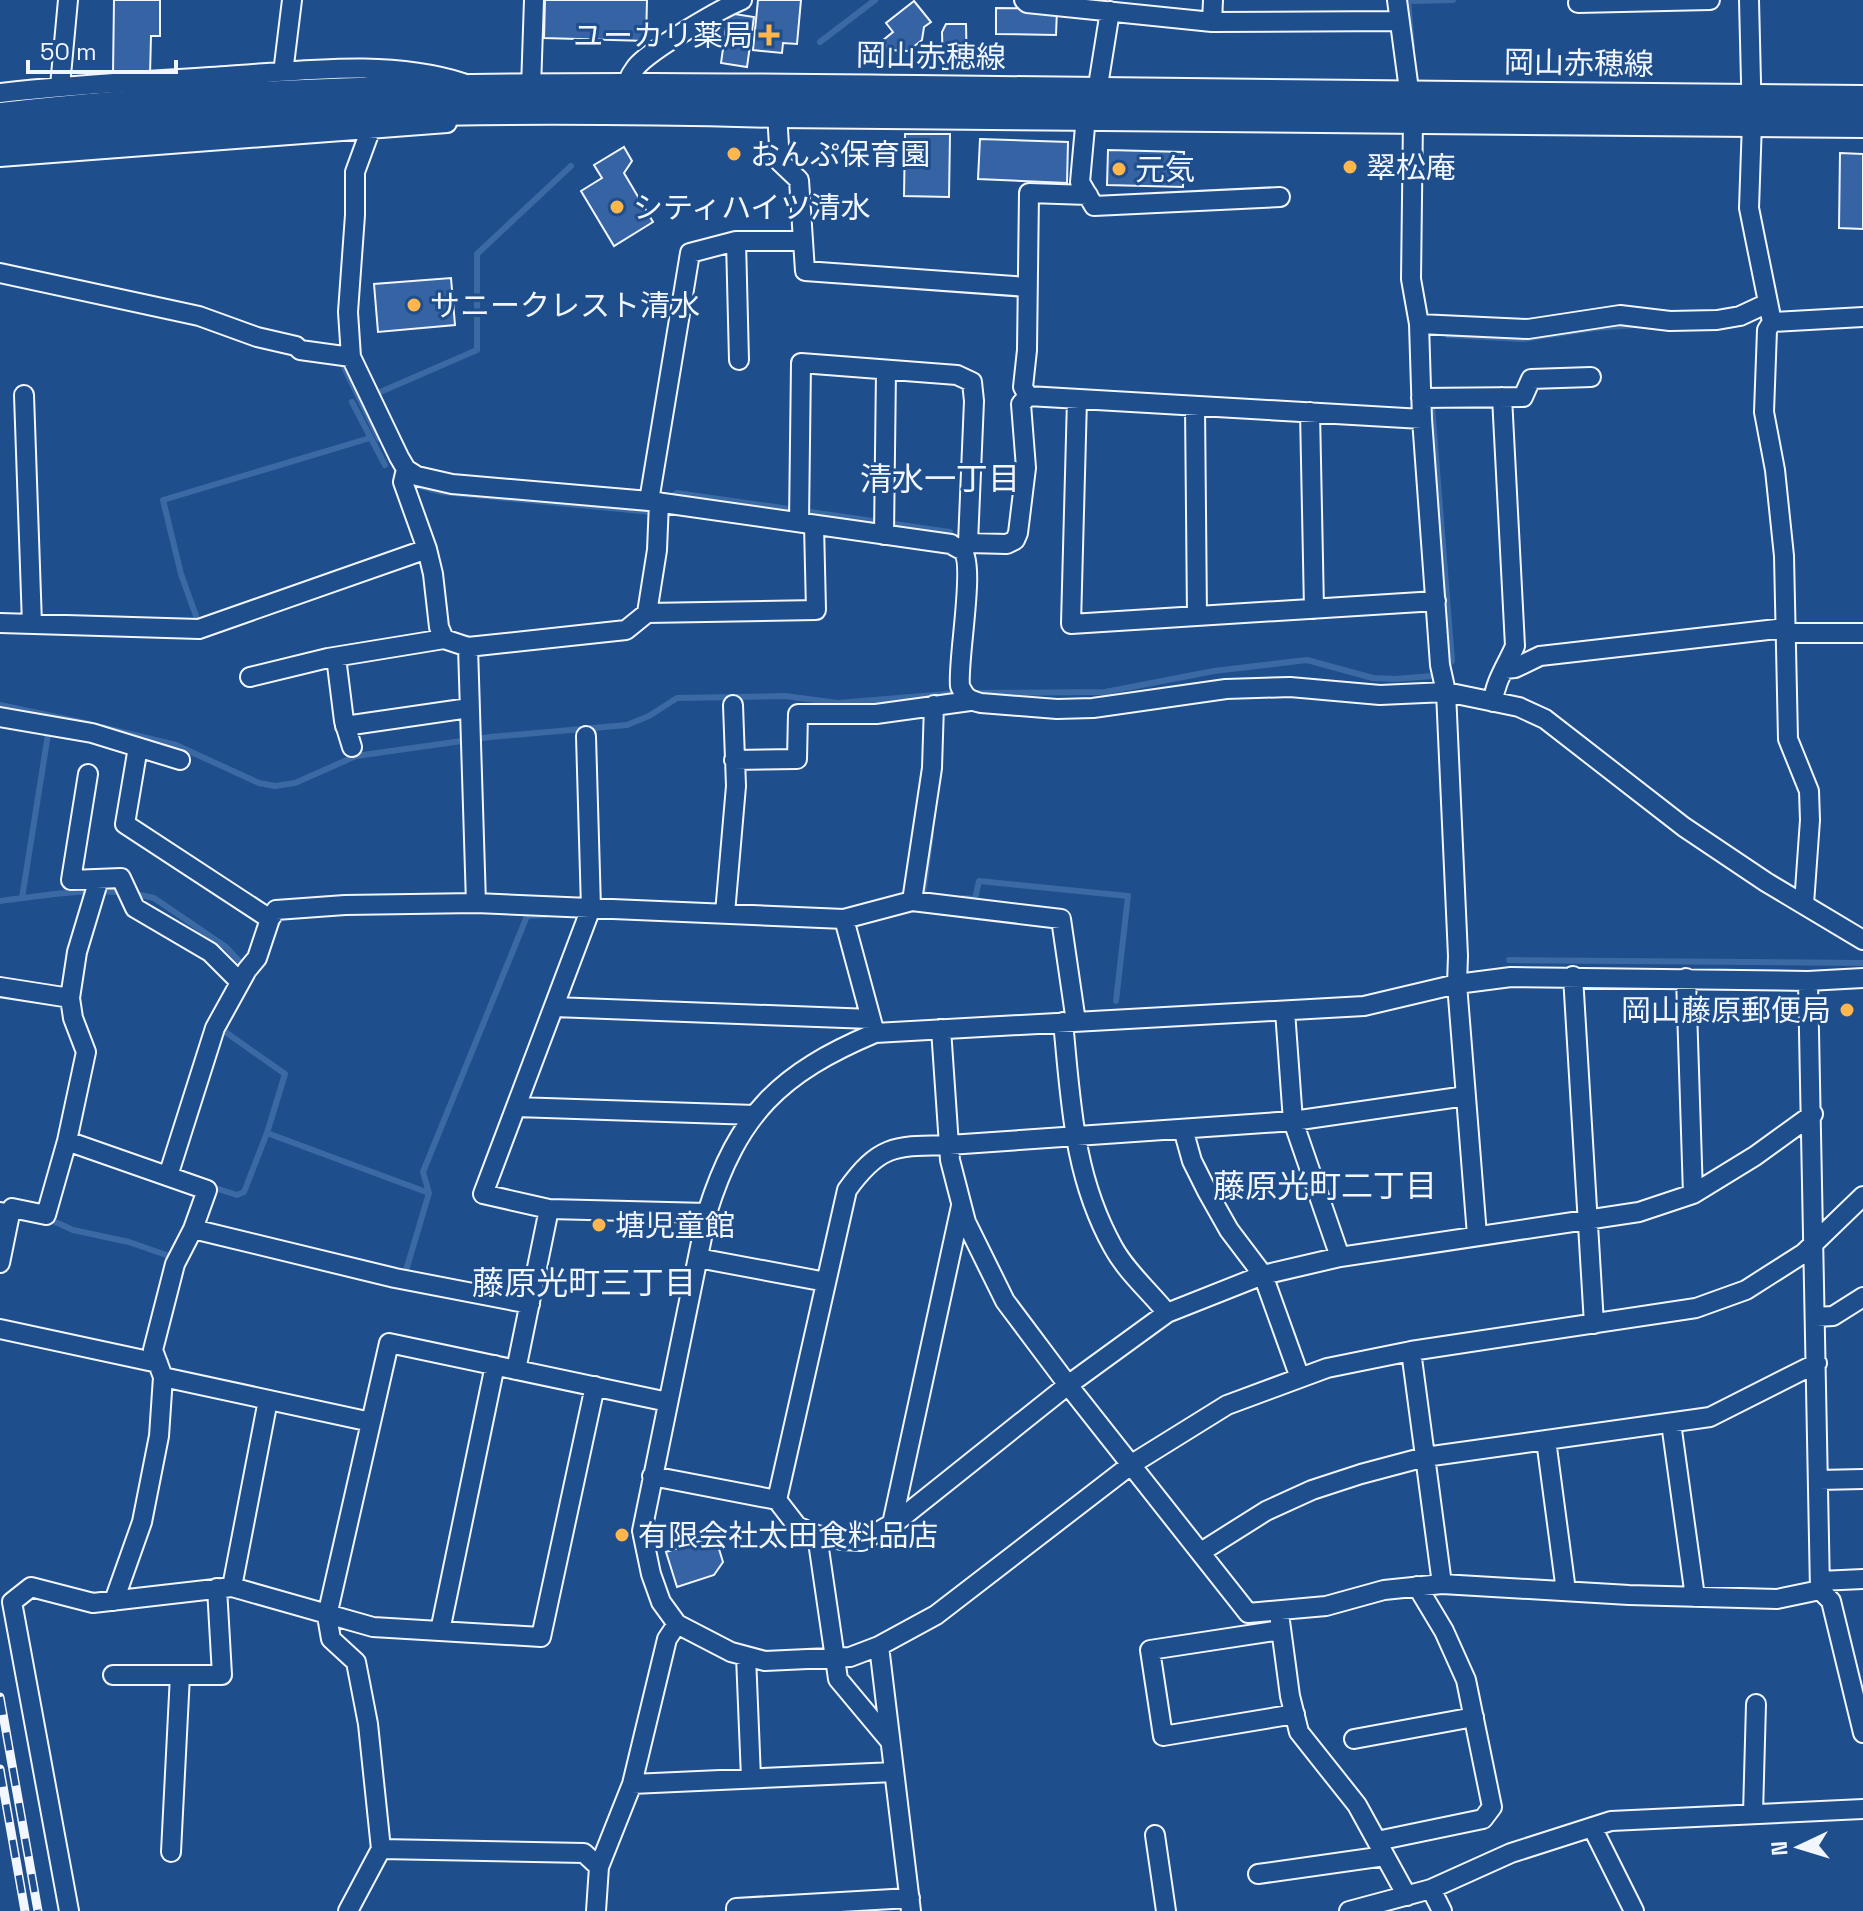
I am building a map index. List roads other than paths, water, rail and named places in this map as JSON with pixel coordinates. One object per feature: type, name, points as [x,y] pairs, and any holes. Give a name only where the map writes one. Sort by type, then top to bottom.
[{"type":"main road","name":"岡山赤穂線","points":[[0,137],[216,119],[479,89],[531,88],[777,113],[1092,104]]},
{"type":"main road","name":"岡山赤穂線","points":[[2,98],[373,100],[553,110],[624,98],[1752,110],[1863,100]]},
{"type":"main road","name":"岡山赤穂線","points":[[1752,110],[1863,123]]},
{"type":"street","points":[[60,86],[68,0]]},
{"type":"street","points":[[283,73],[292,0]]},
{"type":"street","points":[[531,88],[534,0]]},
{"type":"street","points":[[624,98],[637,66],[689,29],[742,0]]},
{"type":"street","points":[[1024,0],[1027,3],[1090,4],[1110,11],[1212,22],[1398,21]]},
{"type":"street","points":[[1212,22],[1213,0]]},
{"type":"street","points":[[1397,0],[1412,108],[1411,279],[1419,324],[1422,419],[1443,679],[1457,984],[1477,1235]]},
{"type":"street","points":[[1578,3],[1710,0]]},
{"type":"street","points":[[1749,0],[1752,110],[1749,208],[1772,322],[1767,330],[1764,412],[1775,470],[1784,556],[1788,739],[1809,791],[1804,904]]},
{"type":"street","points":[[1110,11],[1080,182],[1094,206],[1280,197]]},
{"type":"street","points":[[2,98],[60,86],[283,73],[373,100]]},
{"type":"street","points":[[0,157],[373,100]]},
{"type":"street","points":[[373,100],[355,172],[355,215],[342,356],[370,396],[406,469],[417,476],[452,484],[884,526],[965,546],[1007,544],[1015,540],[1018,533],[1026,468],[1021,404],[1028,396]]},
{"type":"street","points":[[777,113],[780,162],[799,180],[805,271],[1027,287]]},
{"type":"street","points":[[1028,396],[1023,387],[1027,350],[1029,193],[1088,195]]},
{"type":"street","points":[[647,613],[657,550],[654,502],[690,253],[736,241],[803,241]]},
{"type":"street","points":[[736,241],[739,360]]},
{"type":"street","points":[[0,273],[199,316],[257,337],[296,346],[300,350],[342,356]]},
{"type":"street","points":[[1419,324],[1528,329],[1620,315],[1670,321],[1717,320],[1740,316],[1768,303]]},
{"type":"street","points":[[1772,322],[1863,317]]},
{"type":"street","points":[[250,677],[336,657],[444,639],[468,647],[626,630],[647,613],[816,610],[803,517],[801,363],[957,375],[972,382],[974,401],[965,546],[965,694]]},
{"type":"street","points":[[884,526],[886,370]]},
{"type":"street","points":[[1421,398],[1523,397],[1531,379],[1591,377]]},
{"type":"street","points":[[24,395],[32,624]]},
{"type":"street","points":[[1028,396],[1422,419]]},
{"type":"street","points":[[1493,702],[1495,685],[1515,646],[1502,397]]},
{"type":"street","points":[[1077,399],[1071,624],[1436,601]]},
{"type":"street","points":[[1195,406],[1197,616]]},
{"type":"street","points":[[1310,412],[1314,609]]},
{"type":"street","points":[[406,469],[403,482],[427,549],[439,627],[444,639]]},
{"type":"street","points":[[0,623],[199,629],[427,549]]},
{"type":"street","points":[[1505,669],[1515,668],[1540,656],[1786,630],[1863,633]]},
{"type":"street","points":[[468,647],[476,903]]},
{"type":"street","points":[[336,657],[345,726],[352,747]]},
{"type":"street","points":[[734,760],[797,759],[798,714],[876,714],[939,704],[965,694],[1057,709],[1093,708],[1226,689],[1290,687],[1380,695],[1443,679],[1493,702],[1519,707],[1545,719],[1684,827],[1863,940]]},
{"type":"street","points":[[912,901],[939,704]]},
{"type":"street","points":[[725,913],[736,786],[733,705]]},
{"type":"street","points":[[345,726],[469,708]]},
{"type":"street","points":[[0,717],[48,724],[180,760]]},
{"type":"street","points":[[586,736],[591,908],[483,1194],[549,1209],[707,1213]]},
{"type":"street","points":[[138,747],[125,824],[270,919]]},
{"type":"street","points":[[88,774],[71,880],[97,886],[121,878],[135,908],[210,952],[240,982]]},
{"type":"street","points":[[0,1263],[5,1213],[12,1208],[46,1215],[67,1141],[86,1052],[73,1018],[70,998],[77,952],[97,886]]},
{"type":"street","points":[[168,1176],[215,1028],[257,958],[276,910],[345,905],[476,903],[844,919],[912,901],[1061,919],[1070,1022],[1074,1137],[1087,1190],[1114,1250],[1167,1313]]},
{"type":"street","points":[[844,919],[873,1026]]},
{"type":"street","points":[[1573,976],[1594,1324]]},
{"type":"street","points":[[554,1007],[941,1029],[1364,1006],[1457,984],[1511,977],[1808,981],[1863,978]]},
{"type":"street","points":[[1686,978],[1693,1194]]},
{"type":"street","points":[[1808,981],[1820,1586],[1831,1601],[1863,1733]]},
{"type":"street","points":[[0,987],[70,998]]},
{"type":"street","points":[[1285,1011],[1293,1121],[1340,1257]]},
{"type":"street","points":[[873,1026],[799,1071],[740,1133],[720,1172],[707,1213],[642,1531],[651,1574],[661,1602],[677,1624],[731,1652],[765,1661],[850,1657],[879,1646],[936,1615],[1132,1464],[1227,1405],[1327,1368],[1411,1351],[1696,1308],[1757,1283],[1815,1243],[1863,1196]]},
{"type":"street","points":[[941,1029],[950,1160],[966,1222],[1005,1301],[1248,1613],[1326,1606],[1384,1590],[1442,1584],[1777,1599],[1820,1586],[1863,1579]]},
{"type":"street","points":[[777,1500],[847,1190],[864,1165],[886,1152],[908,1146],[1293,1121],[1466,1096]]},
{"type":"street","points":[[516,1107],[755,1115]]},
{"type":"street","points":[[652,1476],[777,1500],[797,1526],[817,1535],[862,1541],[892,1524],[1068,1385],[1167,1313],[1263,1275],[1340,1257],[1639,1212],[1693,1194],[1755,1156],[1813,1114]]},
{"type":"street","points":[[1183,1129],[1192,1161],[1207,1191],[1229,1230],[1263,1275],[1300,1378]]},
{"type":"street","points":[[67,1141],[207,1190],[193,1229],[175,1264],[153,1350],[161,1370],[159,1436],[142,1522],[114,1601]]},
{"type":"street","points":[[892,1524],[961,1204]]},
{"type":"street","points":[[516,1370],[549,1209]]},
{"type":"street","points":[[193,1229],[395,1278],[530,1304]]},
{"type":"street","points":[[698,1258],[826,1282]]},
{"type":"street","points":[[1816,1317],[1833,1316],[1863,1297]]},
{"type":"street","points":[[0,1329],[268,1400],[371,1422]]},
{"type":"street","points":[[348,1911],[381,1849],[368,1724],[356,1662],[331,1639],[327,1616],[389,1343],[668,1402]]},
{"type":"street","points":[[1411,1351],[1442,1584]]},
{"type":"street","points":[[1201,1552],[1266,1511],[1312,1490],[1361,1474],[1425,1457],[1710,1417],[1817,1363]]},
{"type":"street","points":[[440,1631],[495,1365]]},
{"type":"street","points":[[69,1911],[12,1602],[31,1587],[93,1603],[224,1588],[373,1627],[541,1637],[595,1386]]},
{"type":"street","points":[[113,1675],[222,1675],[224,1588],[268,1400]]},
{"type":"street","points":[[1671,1423],[1695,1597]]},
{"type":"street","points":[[1546,1440],[1566,1591]]},
{"type":"street","points":[[1819,1480],[1863,1479]]},
{"type":"street","points":[[817,1535],[838,1679],[890,1742]]},
{"type":"street","points":[[1258,1874],[1381,1849],[1483,1819],[1492,1807],[1466,1680],[1444,1631],[1417,1586]]},
{"type":"street","points":[[1278,1610],[1299,1732],[1357,1805],[1407,1896]]},
{"type":"street","points":[[596,1911],[599,1867],[632,1784],[667,1639],[677,1624]]},
{"type":"street","points":[[1281,1630],[1150,1650],[1163,1736],[1295,1714]]},
{"type":"street","points":[[736,1911],[736,1908],[911,1905],[879,1646]]},
{"type":"street","points":[[746,1656],[751,1778]]},
{"type":"street","points":[[171,1852],[180,1675]]},
{"type":"street","points":[[1753,1814],[1756,1704]]},
{"type":"street","points":[[1354,1739],[1474,1717]]},
{"type":"street","points":[[632,1784],[894,1772]]},
{"type":"street","points":[[1349,1911],[1431,1889],[1511,1853],[1611,1821],[1863,1809]]},
{"type":"street","points":[[1592,1827],[1634,1911]]},
{"type":"street","points":[[1155,1835],[1166,1911]]},
{"type":"street","points":[[381,1849],[584,1853],[599,1867]]},
{"type":"street","points":[[1431,1889],[1442,1911]]},
{"type":"waterway","points":[[820,42],[875,0]]},
{"type":"waterway","points":[[1408,0],[1412,47]]},
{"type":"waterway","points":[[1408,1],[1453,0]]},
{"type":"waterway","points":[[371,396],[477,350],[477,254],[571,166]]},
{"type":"waterway","points":[[1448,335],[1523,339],[1635,325]]},
{"type":"waterway","points":[[340,359],[379,439]]},
{"type":"waterway","points":[[352,402],[385,465]]},
{"type":"waterway","points":[[970,693],[1105,692],[1214,671],[1307,660],[1373,678],[1432,676],[1452,661],[1432,406]]},
{"type":"waterway","points":[[196,616],[181,574],[163,500],[370,438]]},
{"type":"waterway","points":[[416,485],[442,492],[652,512]]},
{"type":"waterway","points":[[674,495],[950,532]]},
{"type":"waterway","points":[[101,727],[176,745],[259,783],[275,786],[295,783],[356,756],[490,737],[627,725],[649,716],[677,698],[785,696],[838,703],[959,693]]},
{"type":"waterway","points":[[0,705],[90,724]]},
{"type":"waterway","points":[[22,898],[49,728]]},
{"type":"waterway","points":[[921,896],[931,834]]},
{"type":"waterway","points":[[963,898],[975,899],[979,881],[1128,896],[1116,1001]]},
{"type":"waterway","points":[[0,901],[97,891],[154,898],[226,947],[240,962]]},
{"type":"waterway","points":[[429,1193],[423,1172],[527,916],[545,915]]},
{"type":"waterway","points":[[1509,960],[1863,963]]},
{"type":"waterway","points":[[226,1025],[224,1031],[285,1074],[267,1133],[429,1193],[405,1274]]},
{"type":"waterway","points":[[212,1194],[215,1188],[237,1195],[244,1192],[267,1133]]},
{"type":"waterway","points":[[51,1220],[73,1230],[129,1242],[172,1257]]},
{"type":"railway","points":[[0,1697],[38,1911]]},
{"type":"railway","points":[[0,1769],[25,1911]]},
{"type":"place","name":"ユーカリ薬局","points":[[769,35]]},
{"type":"place","name":"おんぷ保育園","points":[[734,154]]},
{"type":"place","name":"翠松庵","points":[[1350,167]]},
{"type":"place","name":"元気","points":[[1119,169]]},
{"type":"place","name":"シティハイツ清水","points":[[617,207]]},
{"type":"place","name":"サニークレスト清水","points":[[414,305]]},
{"type":"place","name":"岡山藤原郵便局","points":[[1847,1010]]},
{"type":"place","name":"塘児童館","points":[[599,1225]]},
{"type":"place","name":"有限会社太田食料品店","points":[[622,1535]]},
{"type":"district","name":"清水一丁目","points":[[940,479]]},
{"type":"district","name":"藤原光町二丁目","points":[[1325,1186]]},
{"type":"district","name":"藤原光町三丁目","points":[[584,1283]]}]
